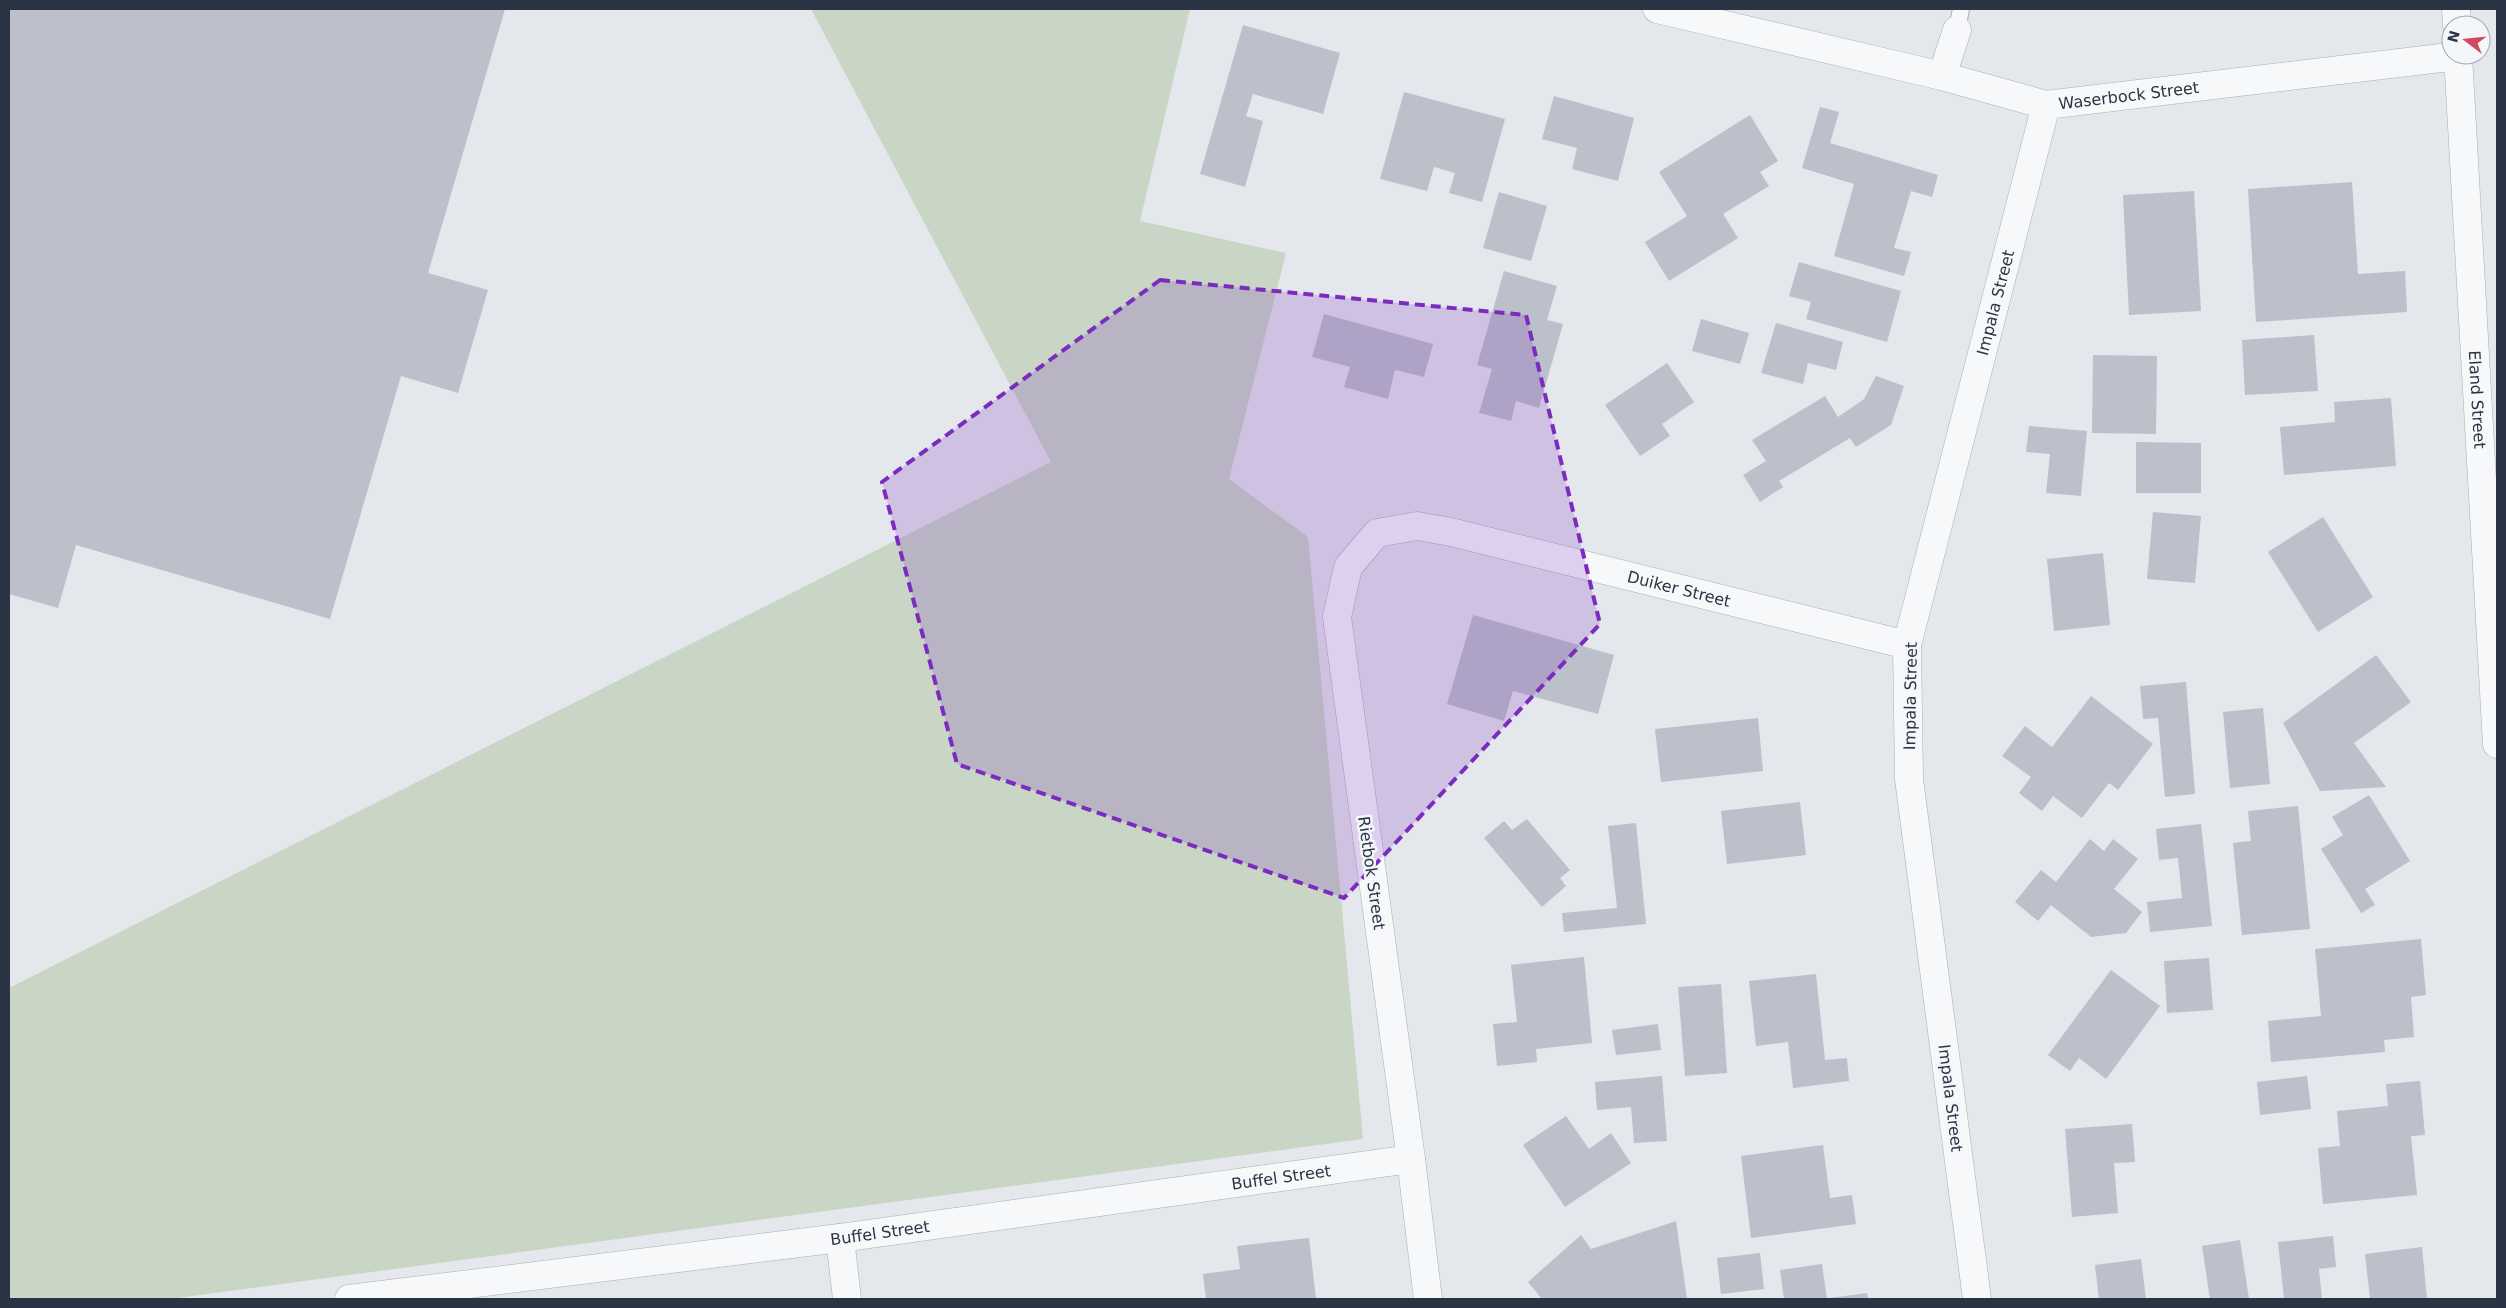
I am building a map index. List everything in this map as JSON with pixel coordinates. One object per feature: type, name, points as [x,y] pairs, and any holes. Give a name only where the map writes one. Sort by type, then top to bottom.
[{"type":"street","name":"Waserbock Street","points":[[1657,9],[1942,76],[2046,105],[2441,57]]},
{"type":"street","points":[[1942,76],[1959,19]]},
{"type":"street","name":"Eland Street","points":[[2459,65],[2497,744]]},
{"type":"street","name":"Impala Street","points":[[1977,1299],[1909,779],[1907,644],[2046,105]]},
{"type":"street","name":"Rietbok Street","points":[[1428,1299],[1411,1159],[1337,617],[1348,567],[1377,533],[1417,526],[1451,532]]},
{"type":"street","name":"Duiker Street","points":[[1451,532],[1907,644]]},
{"type":"street","name":"Buffel Street","points":[[349,1299],[840,1238],[1411,1159]]},
{"type":"street","points":[[840,1238],[847,1299]]},
{"type":"highlighted area","points":[[1160,280],[1526,315],[1600,624],[1344,898],[957,764],[882,482]]},
{"type":"green space","points":[[811,9],[1190,9],[1140,221],[1286,253],[1229,479],[1308,537],[1363,1139],[170,1299],[9,1299],[9,988],[1051,462]]},
{"type":"building","points":[[9,9],[505,9],[428,273],[488,290],[458,393],[401,376],[330,619],[76,545],[58,608],[9,594]]},
{"type":"building","points":[[1243,25],[1340,53],[1323,114],[1253,94],[1246,116],[1263,121],[1245,187],[1200,174]]},
{"type":"building","points":[[1404,92],[1505,119],[1482,202],[1449,193],[1455,173],[1434,167],[1427,191],[1380,179]]},
{"type":"building","points":[[1554,96],[1634,118],[1618,181],[1572,169],[1577,148],[1542,139]]},
{"type":"building","points":[[1820,107],[1839,112],[1830,143],[1938,175],[1932,197],[1911,191],[1894,248],[1911,252],[1904,276],[1834,256],[1854,184],[1802,168]]},
{"type":"building","points":[[1750,115],[1778,161],[1760,172],[1769,186],[1723,214],[1738,238],[1669,281],[1645,242],[1687,216],[1659,172]]},
{"type":"building","points":[[2352,182],[2358,274],[2405,271],[2407,312],[2256,322],[2248,189]]},
{"type":"building","points":[[2194,191],[2201,311],[2129,315],[2123,195]]},
{"type":"building","points":[[1499,192],[1547,206],[1531,261],[1483,248]]},
{"type":"building","points":[[1799,262],[1901,291],[1887,342],[1806,319],[1811,302],[1789,296]]},
{"type":"building","points":[[1504,271],[1557,286],[1547,320],[1563,324],[1539,408],[1516,401],[1511,421],[1479,413],[1492,369],[1477,365]]},
{"type":"building","points":[[1324,314],[1433,344],[1424,377],[1395,370],[1388,399],[1344,387],[1350,367],[1312,357]]},
{"type":"building","points":[[1701,319],[1749,333],[1740,364],[1692,351]]},
{"type":"building","points":[[1776,323],[1843,342],[1836,370],[1808,363],[1803,384],[1761,373]]},
{"type":"building","points":[[2314,335],[2318,391],[2245,395],[2242,340]]},
{"type":"building","points":[[2093,355],[2157,356],[2156,434],[2092,433]]},
{"type":"building","points":[[1667,363],[1694,402],[1662,424],[1670,436],[1640,456],[1605,405]]},
{"type":"building","points":[[1876,376],[1904,386],[1891,425],[1856,447],[1850,438],[1779,481],[1783,487],[1760,502],[1743,475],[1766,461],[1752,440],[1825,396],[1838,417],[1864,399]]},
{"type":"building","points":[[2391,398],[2396,466],[2284,475],[2280,427],[2335,422],[2334,402]]},
{"type":"building","points":[[2029,426],[2087,431],[2081,496],[2046,493],[2050,454],[2026,452]]},
{"type":"building","points":[[2136,442],[2201,443],[2201,493],[2136,493]]},
{"type":"building","points":[[2153,512],[2201,516],[2195,583],[2147,579]]},
{"type":"building","points":[[2323,517],[2373,597],[2318,632],[2268,552]]},
{"type":"building","points":[[2103,553],[2110,625],[2054,631],[2047,559]]},
{"type":"building","points":[[1473,615],[1614,655],[1598,714],[1513,691],[1504,721],[1447,704]]},
{"type":"building","points":[[2376,655],[2411,702],[2354,743],[2386,787],[2320,791],[2283,723]]},
{"type":"building","points":[[2186,682],[2195,794],[2165,797],[2158,718],[2143,719],[2140,686]]},
{"type":"building","points":[[2091,696],[2153,744],[2118,790],[2109,783],[2082,818],[2053,796],[2042,811],[2019,793],[2031,777],[2002,756],[2025,726],[2052,747]]},
{"type":"building","points":[[2263,708],[2270,784],[2230,788],[2223,712]]},
{"type":"building","points":[[1758,718],[1763,771],[1661,782],[1655,729]]},
{"type":"building","points":[[2369,795],[2410,861],[2365,889],[2375,905],[2361,913],[2321,849],[2343,835],[2332,817]]},
{"type":"building","points":[[1800,802],[1806,855],[1727,864],[1721,811]]},
{"type":"building","points":[[2298,806],[2310,929],[2242,935],[2233,843],[2251,841],[2248,811]]},
{"type":"building","points":[[1527,819],[1570,870],[1560,878],[1566,886],[1542,907],[1484,838],[1504,821],[1512,830]]},
{"type":"building","points":[[1636,823],[1646,924],[1564,932],[1562,913],[1617,908],[1608,826]]},
{"type":"building","points":[[2201,824],[2212,926],[2150,932],[2147,902],[2182,898],[2178,858],[2159,860],[2156,829]]},
{"type":"building","points":[[2090,839],[2104,851],[2113,839],[2138,859],[2114,889],[2142,912],[2126,933],[2091,937],[2051,905],[2038,921],[2015,902],[2041,870],[2056,882]]},
{"type":"building","points":[[2421,939],[2426,995],[2411,997],[2414,1037],[2384,1040],[2385,1052],[2271,1062],[2268,1021],[2321,1016],[2315,949]]},
{"type":"building","points":[[1584,957],[1592,1043],[1536,1049],[1537,1062],[1497,1066],[1493,1024],[1517,1022],[1511,965]]},
{"type":"building","points":[[2209,958],[2213,1010],[2167,1013],[2164,961]]},
{"type":"building","points":[[2111,970],[2160,1006],[2106,1079],[2079,1058],[2070,1071],[2048,1055]]},
{"type":"building","points":[[1816,974],[1825,1060],[1847,1058],[1849,1081],[1793,1088],[1788,1042],[1756,1046],[1749,981]]},
{"type":"building","points":[[1721,984],[1727,1073],[1685,1076],[1678,987]]},
{"type":"building","points":[[1658,1024],[1661,1050],[1616,1055],[1612,1030]]},
{"type":"building","points":[[1662,1076],[1667,1141],[1634,1143],[1631,1107],[1597,1110],[1595,1082]]},
{"type":"building","points":[[2307,1076],[2311,1109],[2260,1115],[2257,1082]]},
{"type":"building","points":[[2420,1081],[2425,1135],[2411,1136],[2417,1195],[2323,1204],[2318,1148],[2340,1146],[2337,1111],[2388,1106],[2386,1084]]},
{"type":"building","points":[[1566,1116],[1589,1149],[1611,1133],[1631,1163],[1565,1207],[1523,1145]]},
{"type":"building","points":[[2132,1124],[2135,1162],[2114,1163],[2118,1213],[2072,1217],[2065,1129]]},
{"type":"building","points":[[1823,1145],[1830,1198],[1852,1195],[1856,1224],[1751,1238],[1741,1156]]},
{"type":"building","points":[[1676,1221],[1687,1299],[1542,1299],[1528,1282],[1581,1235],[1591,1249]]},
{"type":"building","points":[[2333,1236],[2336,1267],[2319,1269],[2322,1299],[2284,1299],[2278,1242]]},
{"type":"building","points":[[1309,1238],[1316,1299],[1206,1299],[1203,1274],[1240,1269],[1237,1246]]},
{"type":"building","points":[[2240,1240],[2249,1299],[2210,1299],[2202,1246]]},
{"type":"building","points":[[2422,1247],[2427,1299],[2370,1299],[2365,1254]]},
{"type":"building","points":[[1760,1253],[1764,1289],[1721,1294],[1717,1258]]},
{"type":"building","points":[[2141,1259],[2146,1299],[2099,1299],[2095,1265]]},
{"type":"building","points":[[1822,1264],[1827,1299],[1784,1299],[1780,1270]]},
{"type":"building","points":[[1867,1293],[1868,1299],[1830,1299],[1830,1298]]}]
